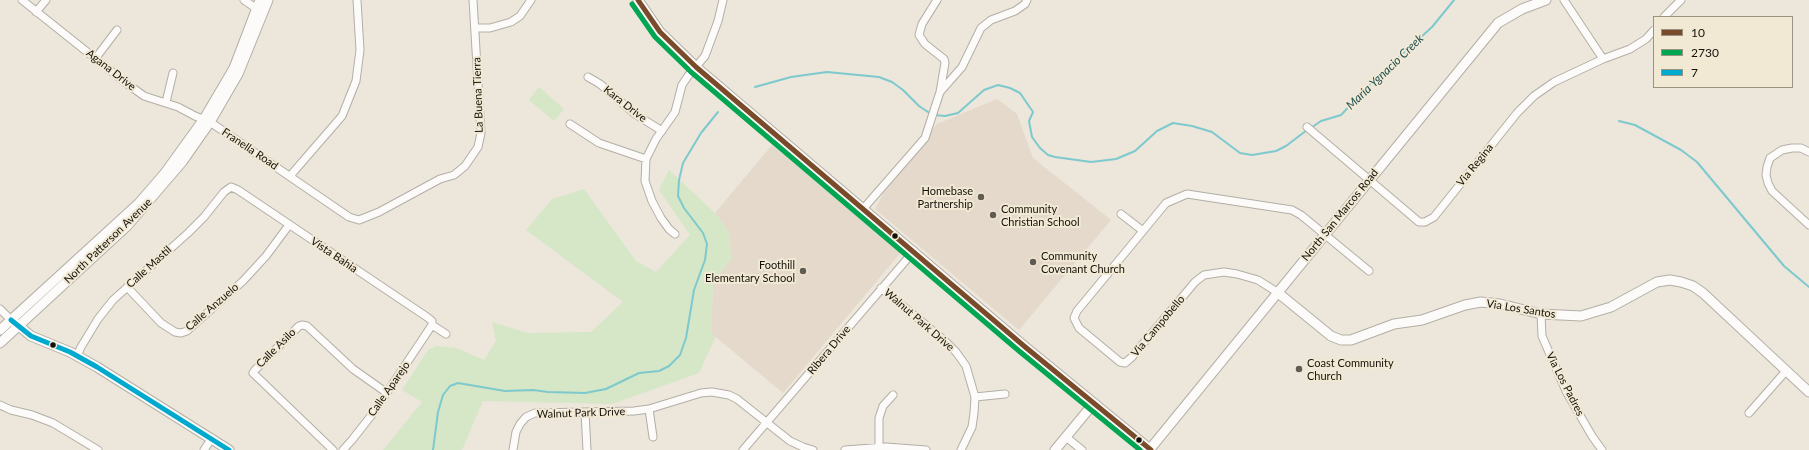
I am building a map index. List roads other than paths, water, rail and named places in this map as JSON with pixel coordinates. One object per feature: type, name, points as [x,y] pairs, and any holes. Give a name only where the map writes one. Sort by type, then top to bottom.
[{"type":"street","name":"Agana Drive","points":[[22,0],[95,59],[144,96],[166,102],[197,118],[207,121]]},
{"type":"street","points":[[36,12],[46,0]]},
{"type":"street","points":[[244,0],[260,11]]},
{"type":"street","name":"North Patterson Avenue","points":[[260,0],[260,11]]},
{"type":"street","name":"North Patterson Avenue","points":[[0,343],[15,323],[139,203],[207,121],[234,68],[260,11],[268,0]]},
{"type":"street","points":[[290,176],[342,116],[356,82],[360,50],[357,0]]},
{"type":"street","name":"La Buena Tierra","points":[[290,176],[349,217],[362,220],[440,179],[454,175],[465,166],[478,147],[481,133],[476,28],[473,14],[473,0]]},
{"type":"street","points":[[476,28],[490,28],[512,22],[520,16],[531,0]]},
{"type":"street","points":[[638,0],[660,32],[696,67],[863,209],[914,250],[1024,346],[1151,449]]},
{"type":"street","points":[[675,234],[669,229],[661,218],[652,201],[645,181],[646,160],[662,131],[675,112],[682,85],[705,56],[713,36],[722,0]]},
{"type":"street","points":[[863,209],[925,138],[931,124],[940,92],[945,63],[944,59],[925,44],[919,35],[922,24],[937,0]]},
{"type":"street","points":[[940,92],[962,67],[981,28],[991,20],[1015,11],[1025,4],[1027,0]]},
{"type":"street","name":"North San Marcos Road","points":[[1151,449],[1324,234],[1498,24],[1516,12],[1546,0]]},
{"type":"street","points":[[1564,0],[1602,59]]},
{"type":"street","points":[[1665,16],[1681,0]]},
{"type":"street","points":[[95,59],[117,30]]},
{"type":"street","name":"Via Regina","points":[[1307,127],[1419,222],[1431,220],[1525,104],[1549,85],[1602,59],[1630,49],[1646,39],[1653,31]]},
{"type":"street","points":[[166,102],[173,73]]},
{"type":"street","name":"Kara Drive","points":[[588,77],[600,84],[635,114],[662,131]]},
{"type":"street","name":"Franella Road","points":[[207,121],[290,176]]},
{"type":"street","points":[[570,124],[600,143],[646,160]]},
{"type":"street","points":[[1809,152],[1796,148],[1782,150],[1770,158],[1766,175],[1772,191],[1809,225]]},
{"type":"street","name":"Vista Bahia","points":[[231,187],[238,190],[427,317],[432,321],[432,325],[446,334]]},
{"type":"street","name":"Calle Mastil","points":[[77,356],[81,347],[106,308],[127,287],[188,233],[204,217],[224,192],[231,187]]},
{"type":"street","name":"Via Campobello","points":[[1278,292],[1258,280],[1237,274],[1224,272],[1204,275],[1195,282],[1132,357],[1125,362],[1120,362],[1079,328],[1074,318],[1077,311],[1166,203],[1187,194],[1292,210],[1369,271]]},
{"type":"street","points":[[1120,214],[1143,232]]},
{"type":"street","name":"Calle Anzuelo","points":[[127,287],[161,323],[175,332],[181,333],[187,331],[242,281],[266,256],[289,225]]},
{"type":"street","name":"Ribera Drive","points":[[743,450],[914,250]]},
{"type":"street","name":"Via Los Santos","points":[[1278,292],[1331,336],[1341,340],[1351,340],[1394,324],[1422,320],[1465,305],[1481,302],[1500,304],[1541,314],[1581,316],[1596,313],[1623,302],[1645,287],[1657,282],[1670,280],[1681,282],[1693,286],[1703,293],[1809,392]]},
{"type":"street","name":"Walnut Park Drive","points":[[881,288],[956,352],[966,366],[975,397],[972,427],[961,450]]},
{"type":"street","points":[[0,309],[15,323],[37,339],[77,356],[212,438],[229,450]]},
{"type":"street","name":"Via Los Padres","points":[[1541,314],[1542,336],[1555,366],[1571,399],[1592,436],[1602,450]]},
{"type":"street","name":"North Patterson Avenue","points":[[0,330],[15,323]]},
{"type":"street","name":"Calle Asilo","points":[[333,450],[253,373],[255,370],[298,326],[302,325],[307,326],[353,369],[387,393]]},
{"type":"street","name":"Calle Aparejo","points":[[343,450],[387,393],[432,325]]},
{"type":"street","points":[[1749,414],[1786,371]]},
{"type":"street","name":"Walnut Park Drive","points":[[513,450],[516,432],[520,424],[526,417],[535,413],[634,411],[649,409],[701,393],[712,392],[729,395],[737,399],[790,440],[803,447],[813,450]]},
{"type":"street","points":[[975,397],[1005,394]]},
{"type":"street","points":[[879,449],[879,418],[883,406],[893,395]]},
{"type":"street","points":[[1055,450],[1094,403]]},
{"type":"street","points":[[0,405],[53,423],[98,450]]},
{"type":"street","points":[[649,409],[653,437]]},
{"type":"street","points":[[585,412],[587,450]]},
{"type":"street","points":[[1066,437],[1082,450]]},
{"type":"street","points":[[204,450],[212,438]]},
{"type":"street","points":[[844,450],[926,450]]},
{"type":"waterway","name":"Maria Ygnacio Creek","points":[[1311,128],[1321,121],[1341,115],[1375,79],[1432,27],[1454,0]]},
{"type":"waterway","name":"Maria Ygnacio Creek","points":[[755,87],[791,77],[827,72],[879,77],[892,82],[903,90],[919,106],[931,114]]},
{"type":"waterway","name":"Maria Ygnacio Creek","points":[[935,115],[945,116],[958,113],[984,90],[998,85],[1010,88],[1020,93],[1033,112],[1029,121],[1032,137],[1040,148],[1048,155],[1055,157],[1091,162],[1116,159],[1135,151],[1157,131],[1173,123],[1192,126],[1212,132],[1240,153],[1252,155],[1276,151],[1286,146],[1307,130]]},
{"type":"waterway","name":"Maria Ygnacio Creek","points":[[433,450],[438,412],[443,395],[450,386],[458,383],[505,391],[533,390],[585,393],[606,389],[639,373],[659,371],[669,366],[680,355],[686,338],[694,290],[705,260],[707,244],[703,233],[684,208],[678,196],[679,180],[683,163],[701,133],[718,112]]},
{"type":"waterway","points":[[1619,121],[1635,125],[1681,150],[1697,162],[1784,266],[1809,287]]},
{"type":"place","name":"Homebase Partnership","points":[[981,197]]},
{"type":"place","name":"Community Christian School","points":[[993,215]]},
{"type":"place","name":"Community Covenant Church","points":[[1033,262]]},
{"type":"place","name":"Foothill Elementary School","points":[[803,271]]},
{"type":"place","name":"Coast Community Church","points":[[1299,369]]}]
